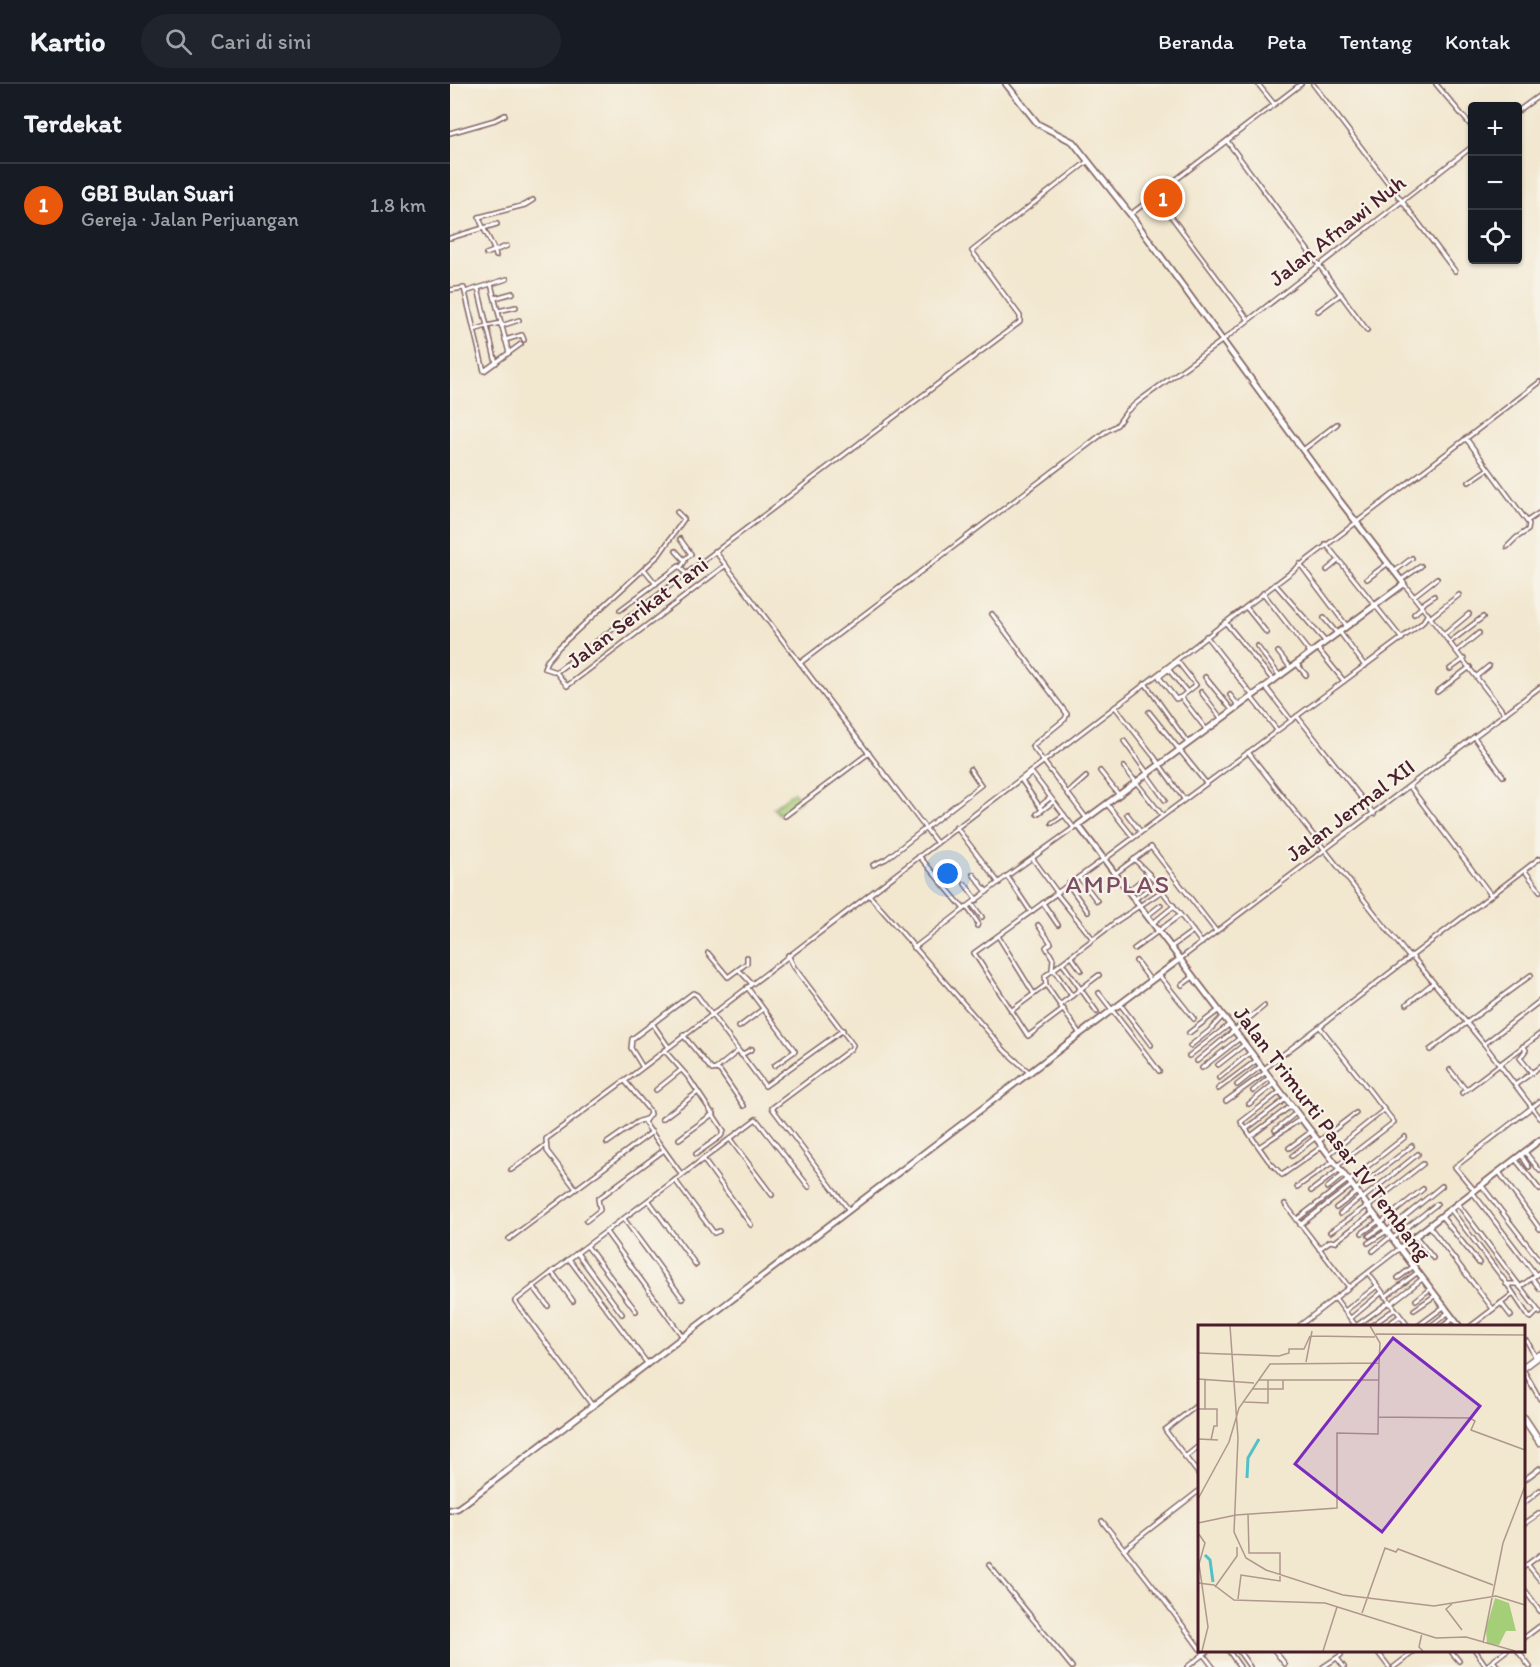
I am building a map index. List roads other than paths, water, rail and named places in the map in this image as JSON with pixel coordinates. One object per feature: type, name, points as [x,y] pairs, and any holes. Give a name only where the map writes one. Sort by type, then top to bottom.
[{"type":"main road","points":[[1525,1368],[1538,1357]]},
{"type":"main road","points":[[1525,1420],[1540,1442]]},
{"type":"street","points":[[1006,84],[1038,124],[1071,140],[1131,213],[1387,564],[1505,714]]},
{"type":"street","points":[[1258,84],[1274,105]]},
{"type":"street","points":[[1131,213],[1301,84]]},
{"type":"street","points":[[1313,84],[1455,271]]},
{"type":"street","points":[[1436,84],[1468,122]]},
{"type":"street","points":[[1522,108],[1540,94]]},
{"type":"street","points":[[450,133],[505,115]]},
{"type":"street","points":[[1227,141],[1367,330]]},
{"type":"street","name":"Jalan Afnawi Nuh","points":[[800,663],[1001,509],[1105,432],[1117,426],[1127,411],[1139,401],[1223,340],[1468,150]]},
{"type":"street","points":[[677,512],[684,518],[683,521],[664,550],[629,580],[547,661],[544,668],[556,672],[717,553],[1020,322],[1020,316],[972,251],[1088,161]]},
{"type":"street","points":[[1155,195],[1248,319]]},
{"type":"street","points":[[495,253],[493,245],[482,228],[480,217],[533,200]]},
{"type":"street","points":[[450,238],[496,224]]},
{"type":"street","points":[[486,254],[495,253],[507,246]]},
{"type":"street","points":[[465,292],[507,279]]},
{"type":"street","points":[[491,284],[508,353]]},
{"type":"street","points":[[450,290],[461,287],[465,292],[483,370],[486,371],[521,344]]},
{"type":"street","points":[[478,288],[496,363]]},
{"type":"street","points":[[495,298],[513,293]]},
{"type":"street","points":[[1318,311],[1341,294]]},
{"type":"street","points":[[498,312],[516,307]]},
{"type":"street","points":[[474,330],[519,320]]},
{"type":"street","points":[[505,340],[522,335],[524,340]]},
{"type":"street","points":[[576,1189],[547,1151],[547,1138],[1539,384]]},
{"type":"street","points":[[1304,450],[1336,424]]},
{"type":"street","points":[[1465,439],[1530,527],[1507,547]]},
{"type":"street","points":[[1469,482],[1488,469]]},
{"type":"street","points":[[1527,521],[1539,513]]},
{"type":"street","points":[[620,610],[685,563],[684,560],[691,554],[680,539]]},
{"type":"street","points":[[1326,544],[1402,639]]},
{"type":"street","points":[[676,550],[684,560]]},
{"type":"street","points":[[717,553],[936,842]]},
{"type":"street","points":[[1394,572],[1412,558]]},
{"type":"street","points":[[1327,570],[1339,560]]},
{"type":"street","points":[[1300,564],[1346,625]]},
{"type":"street","points":[[1367,579],[1387,564]]},
{"type":"street","name":"Jalan Serikat Tani","points":[[556,672],[567,686],[727,565]]},
{"type":"street","points":[[914,948],[1007,876],[1375,605],[1421,566]]},
{"type":"street","points":[[681,567],[686,574]]},
{"type":"street","points":[[644,569],[656,584]]},
{"type":"street","points":[[1414,596],[1437,578]]},
{"type":"street","points":[[1275,584],[1325,641]]},
{"type":"street","points":[[1263,592],[1310,652]]},
{"type":"street","points":[[1414,614],[1434,596]]},
{"type":"street","points":[[1064,1009],[1029,1036],[974,953],[1459,596]]},
{"type":"street","points":[[636,598],[642,607]]},
{"type":"street","points":[[1245,606],[1267,633]]},
{"type":"street","points":[[992,614],[1067,714],[1065,719],[1032,746],[1087,819]]},
{"type":"street","points":[[1444,635],[1469,614]]},
{"type":"street","points":[[1450,642],[1484,617]]},
{"type":"street","points":[[1324,618],[1365,666]]},
{"type":"street","points":[[1225,622],[1272,680]]},
{"type":"street","points":[[1457,651],[1479,633]]},
{"type":"street","points":[[1206,636],[1277,730]]},
{"type":"street","points":[[1257,646],[1279,675]]},
{"type":"street","points":[[1317,647],[1344,681]]},
{"type":"street","points":[[1278,652],[1290,667]]},
{"type":"street","points":[[1450,669],[1464,659]]},
{"type":"street","points":[[1179,663],[1196,685],[1176,699],[1160,677],[1168,670],[1179,663]]},
{"type":"street","points":[[1296,663],[1306,675]]},
{"type":"street","points":[[1477,676],[1489,666]]},
{"type":"street","points":[[1437,692],[1470,667]]},
{"type":"street","points":[[1168,670],[1187,692]]},
{"type":"street","points":[[1205,677],[1232,710]]},
{"type":"street","points":[[1145,683],[1188,742]]},
{"type":"street","points":[[1265,686],[1291,720]]},
{"type":"street","name":"Jalan Jermal XII","points":[[1180,959],[1540,687]]},
{"type":"street","points":[[1201,692],[1221,718]]},
{"type":"street","points":[[1230,695],[1238,705]]},
{"type":"street","points":[[1181,697],[1206,729]]},
{"type":"street","points":[[1115,707],[1184,800]]},
{"type":"street","points":[[1149,712],[1206,784]]},
{"type":"street","points":[[1297,716],[1374,814]]},
{"type":"street","points":[[1474,737],[1503,776]]},
{"type":"street","points":[[1124,741],[1164,800]]},
{"type":"street","points":[[1248,752],[1410,956],[1484,1044],[1540,1118]]},
{"type":"street","points":[[785,816],[868,753]]},
{"type":"street","points":[[1124,767],[1162,815]]},
{"type":"street","points":[[873,865],[926,829],[981,785],[970,770]]},
{"type":"street","points":[[1100,771],[1119,795]]},
{"type":"street","points":[[1041,808],[1022,781],[1032,773],[1053,802],[1076,827]]},
{"type":"street","points":[[1068,793],[1086,777]]},
{"type":"street","points":[[1410,787],[1491,895]]},
{"type":"street","points":[[1037,813],[1050,798]]},
{"type":"street","points":[[1041,808],[1053,802]]},
{"type":"street","points":[[1107,804],[1133,837]]},
{"type":"street","points":[[1127,814],[1140,832]]},
{"type":"street","points":[[1052,823],[1064,815]]},
{"type":"street","points":[[956,827],[999,883]]},
{"type":"street","name":"Jalan Trimurti Pasar IV Tembang","points":[[1076,827],[1104,859],[1172,947],[1459,1325]]},
{"type":"street","points":[[1115,874],[1151,847],[1216,931]]},
{"type":"street","points":[[919,856],[978,923],[977,926]]},
{"type":"street","points":[[1226,1101],[1410,956],[1540,858]]},
{"type":"street","points":[[1032,859],[1093,939]]},
{"type":"street","points":[[1134,859],[1149,874],[1202,943]]},
{"type":"street","points":[[1524,870],[1540,891]]},
{"type":"street","points":[[973,874],[987,892]]},
{"type":"street","points":[[1128,891],[1149,874]]},
{"type":"street","points":[[1007,876],[1031,912]]},
{"type":"street","points":[[1078,877],[1097,901]]},
{"type":"street","points":[[1135,899],[1156,883]]},
{"type":"street","points":[[965,884],[977,900]]},
{"type":"street","points":[[1068,884],[1088,912]]},
{"type":"street","points":[[1080,1034],[1046,985],[1045,976],[1129,912],[1162,891]]},
{"type":"street","points":[[868,895],[1005,1051],[1030,1072]]},
{"type":"street","points":[[1043,903],[1059,925]]},
{"type":"street","points":[[972,904],[982,917]]},
{"type":"street","points":[[1147,916],[1161,905]]},
{"type":"street","points":[[1153,923],[1174,906]]},
{"type":"street","points":[[1134,949],[1180,915]]},
{"type":"street","points":[[1038,925],[1051,943],[1046,947],[1053,959],[1052,970],[1072,996]]},
{"type":"street","points":[[1172,947],[1193,931]]},
{"type":"street","points":[[998,936],[1034,994]]},
{"type":"street","points":[[708,953],[728,977],[748,962],[747,957]]},
{"type":"street","points":[[788,955],[789,961],[852,1041],[852,1048],[772,1108],[850,1211]]},
{"type":"street","points":[[1071,956],[1081,970]]},
{"type":"street","points":[[452,1510],[648,1364],[1180,959]]},
{"type":"street","points":[[1136,962],[1151,981]]},
{"type":"street","points":[[1062,963],[1097,1012]]},
{"type":"street","points":[[739,970],[751,983]]},
{"type":"street","points":[[1061,1004],[1099,975]]},
{"type":"street","points":[[1159,975],[1194,1019]]},
{"type":"street","points":[[1430,1050],[1531,975]]},
{"type":"street","points":[[1182,985],[1193,977]]},
{"type":"street","points":[[1407,1004],[1433,983]]},
{"type":"street","points":[[1011,1011],[1046,985]]},
{"type":"street","points":[[747,986],[795,1051],[774,1066]]},
{"type":"street","points":[[642,1066],[631,1049],[634,1037],[693,993],[697,995],[766,1086],[843,1029]]},
{"type":"street","points":[[1099,993],[1159,1071]]},
{"type":"street","points":[[1484,1044],[1540,1001]]},
{"type":"street","points":[[1120,1004],[1151,1045]]},
{"type":"street","points":[[1197,1061],[1264,1006]]},
{"type":"street","points":[[739,1027],[763,1009]]},
{"type":"street","points":[[1189,1033],[1219,1010]]},
{"type":"street","points":[[1190,1046],[1223,1016]]},
{"type":"street","points":[[652,1023],[668,1046]]},
{"type":"street","points":[[1189,1056],[1230,1024]]},
{"type":"street","points":[[1311,1191],[1337,1165],[1394,1122],[1320,1027]]},
{"type":"street","points":[[1450,1070],[1464,1091],[1540,1034]]},
{"type":"street","points":[[683,1035],[712,1070],[716,1069],[744,1106]]},
{"type":"street","points":[[1202,1068],[1240,1038]]},
{"type":"street","points":[[1218,1065],[1245,1044]]},
{"type":"street","points":[[1523,1046],[1526,1050],[1520,1058],[1532,1073]]},
{"type":"street","points":[[716,1069],[721,1063],[752,1049]]},
{"type":"street","points":[[664,1050],[714,1113],[724,1133],[696,1154]]},
{"type":"street","points":[[1219,1078],[1251,1052]]},
{"type":"street","points":[[1218,1089],[1257,1060]]},
{"type":"street","points":[[1515,1085],[1540,1066]]},
{"type":"street","points":[[1237,1084],[1264,1069]]},
{"type":"street","points":[[656,1090],[681,1070]]},
{"type":"street","points":[[1253,1091],[1270,1077]]},
{"type":"street","points":[[607,1143],[645,1119],[650,1112],[624,1081]]},
{"type":"street","points":[[1249,1104],[1275,1083]]},
{"type":"street","points":[[1281,1091],[1241,1122],[1282,1175],[1319,1141],[1356,1113]]},
{"type":"street","points":[[662,1119],[698,1092]]},
{"type":"street","points":[[1246,1129],[1287,1098]]},
{"type":"street","points":[[1536,1275],[1455,1167],[1540,1101]]},
{"type":"street","points":[[1251,1136],[1292,1105]]},
{"type":"street","points":[[1329,1154],[1384,1110]]},
{"type":"street","points":[[679,1139],[714,1113]]},
{"type":"street","points":[[1275,1130],[1298,1113]]},
{"type":"street","points":[[1259,1147],[1302,1118]]},
{"type":"street","points":[[645,1119],[644,1121],[682,1175]]},
{"type":"street","points":[[592,1406],[516,1304],[516,1300],[757,1120],[809,1187]]},
{"type":"street","points":[[1289,1148],[1311,1131]]},
{"type":"street","points":[[509,1239],[652,1132]]},
{"type":"street","points":[[1336,1208],[1405,1137]]},
{"type":"street","points":[[730,1139],[772,1195]]},
{"type":"street","points":[[1300,1325],[1540,1140]]},
{"type":"street","points":[[1292,1156],[1319,1141]]},
{"type":"street","points":[[512,1170],[546,1145]]},
{"type":"street","points":[[1300,1225],[1355,1189],[1412,1146]]},
{"type":"street","points":[[586,1221],[600,1210],[598,1199],[664,1150]]},
{"type":"street","points":[[1523,1153],[1530,1167]]},
{"type":"street","points":[[1523,1153],[1540,1171]]},
{"type":"street","points":[[1296,1220],[1418,1154]]},
{"type":"street","points":[[703,1159],[751,1225]]},
{"type":"street","points":[[1515,1159],[1540,1190]]},
{"type":"street","points":[[1330,1232],[1423,1164]]},
{"type":"street","points":[[1297,1187],[1337,1165]]},
{"type":"street","points":[[1499,1172],[1540,1229]]},
{"type":"street","points":[[1327,1188],[1344,1174]]},
{"type":"street","points":[[675,1180],[714,1233],[719,1231]]},
{"type":"street","points":[[1368,1243],[1387,1231],[1442,1186]]},
{"type":"street","points":[[1482,1186],[1540,1261]]},
{"type":"street","points":[[1340,1214],[1355,1189]]},
{"type":"street","points":[[1369,1236],[1381,1223],[1423,1189]]},
{"type":"street","points":[[649,1201],[696,1265]]},
{"type":"street","points":[[1285,1204],[1349,1287]]},
{"type":"street","points":[[1373,1251],[1437,1204]]},
{"type":"street","points":[[1451,1210],[1529,1318],[1539,1312],[1458,1204]]},
{"type":"street","points":[[1319,1250],[1331,1241],[1335,1242],[1373,1213]]},
{"type":"street","points":[[1442,1216],[1479,1263]]},
{"type":"street","points":[[624,1219],[683,1299]]},
{"type":"street","points":[[1362,1233],[1381,1223]]},
{"type":"street","points":[[1429,1227],[1493,1309]]},
{"type":"street","points":[[606,1232],[683,1337]]},
{"type":"street","points":[[1416,1237],[1433,1258]]},
{"type":"street","points":[[587,1246],[636,1311]]},
{"type":"street","points":[[577,1253],[622,1314]]},
{"type":"street","points":[[569,1259],[648,1364]]},
{"type":"street","points":[[1398,1278],[1414,1266]]},
{"type":"street","points":[[552,1272],[573,1300]]},
{"type":"street","points":[[1386,1297],[1418,1272]]},
{"type":"street","points":[[1506,1284],[1519,1285],[1540,1272]]},
{"type":"street","points":[[1368,1273],[1404,1325]]},
{"type":"street","points":[[1357,1325],[1423,1278]]},
{"type":"street","points":[[1532,1278],[1540,1289]]},
{"type":"street","points":[[533,1286],[548,1306]]},
{"type":"street","points":[[1345,1311],[1377,1286]]},
{"type":"street","points":[[1416,1300],[1431,1288]]},
{"type":"street","points":[[1351,1318],[1382,1292]]},
{"type":"street","points":[[1472,1325],[1513,1294]]},
{"type":"street","points":[[1414,1310],[1436,1295]]},
{"type":"street","points":[[1335,1298],[1355,1325]]},
{"type":"street","points":[[1501,1303],[1511,1316]]},
{"type":"street","points":[[1419,1325],[1445,1306]]},
{"type":"street","points":[[1372,1325],[1395,1309]]},
{"type":"street","points":[[1432,1325],[1449,1312]]},
{"type":"street","points":[[1387,1325],[1400,1316]]},
{"type":"street","points":[[1444,1325],[1454,1318]]},
{"type":"street","points":[[1527,1341],[1538,1357]]},
{"type":"street","points":[[1525,1371],[1540,1399]]},
{"type":"street","points":[[1198,1405],[1165,1430],[1198,1473]]},
{"type":"street","points":[[1185,1457],[1198,1447]]},
{"type":"street","points":[[1525,1479],[1540,1468]]},
{"type":"street","points":[[1525,1502],[1540,1490]]},
{"type":"street","points":[[1124,1549],[1198,1492]]},
{"type":"street","points":[[1525,1523],[1540,1513]]},
{"type":"street","points":[[1102,1521],[1198,1647]]},
{"type":"street","points":[[1525,1566],[1540,1555]]},
{"type":"street","points":[[1528,1564],[1540,1580]]},
{"type":"street","points":[[990,1565],[1072,1667]]},
{"type":"street","points":[[1525,1590],[1540,1611]]},
{"type":"street","points":[[1525,1635],[1539,1627]]},
{"type":"street","points":[[1201,1652],[1213,1667]]},
{"type":"street","points":[[1187,1667],[1193,1665],[1207,1652]]},
{"type":"street","points":[[1229,1652],[1240,1667]]},
{"type":"street","points":[[1240,1652],[1251,1667]]},
{"type":"street","points":[[1276,1652],[1285,1664]]},
{"type":"street","points":[[1323,1667],[1341,1655],[1342,1652]]},
{"type":"street","points":[[1378,1652],[1389,1667]]},
{"type":"street","points":[[1394,1667],[1413,1652]]},
{"type":"street","points":[[1452,1652],[1459,1661]]},
{"type":"street","points":[[1477,1652],[1488,1666],[1500,1652]]},
{"type":"street","points":[[1519,1652],[1530,1667]]},
{"type":"street","points":[[1337,1658],[1344,1667]]},
{"type":"street","points":[[1493,1661],[1498,1667]]},
{"type":"place","name":"GBI Bulan Suari","points":[[1163,198]]},
{"type":"district","name":"AMPLAS","points":[[1118,884]]}]
